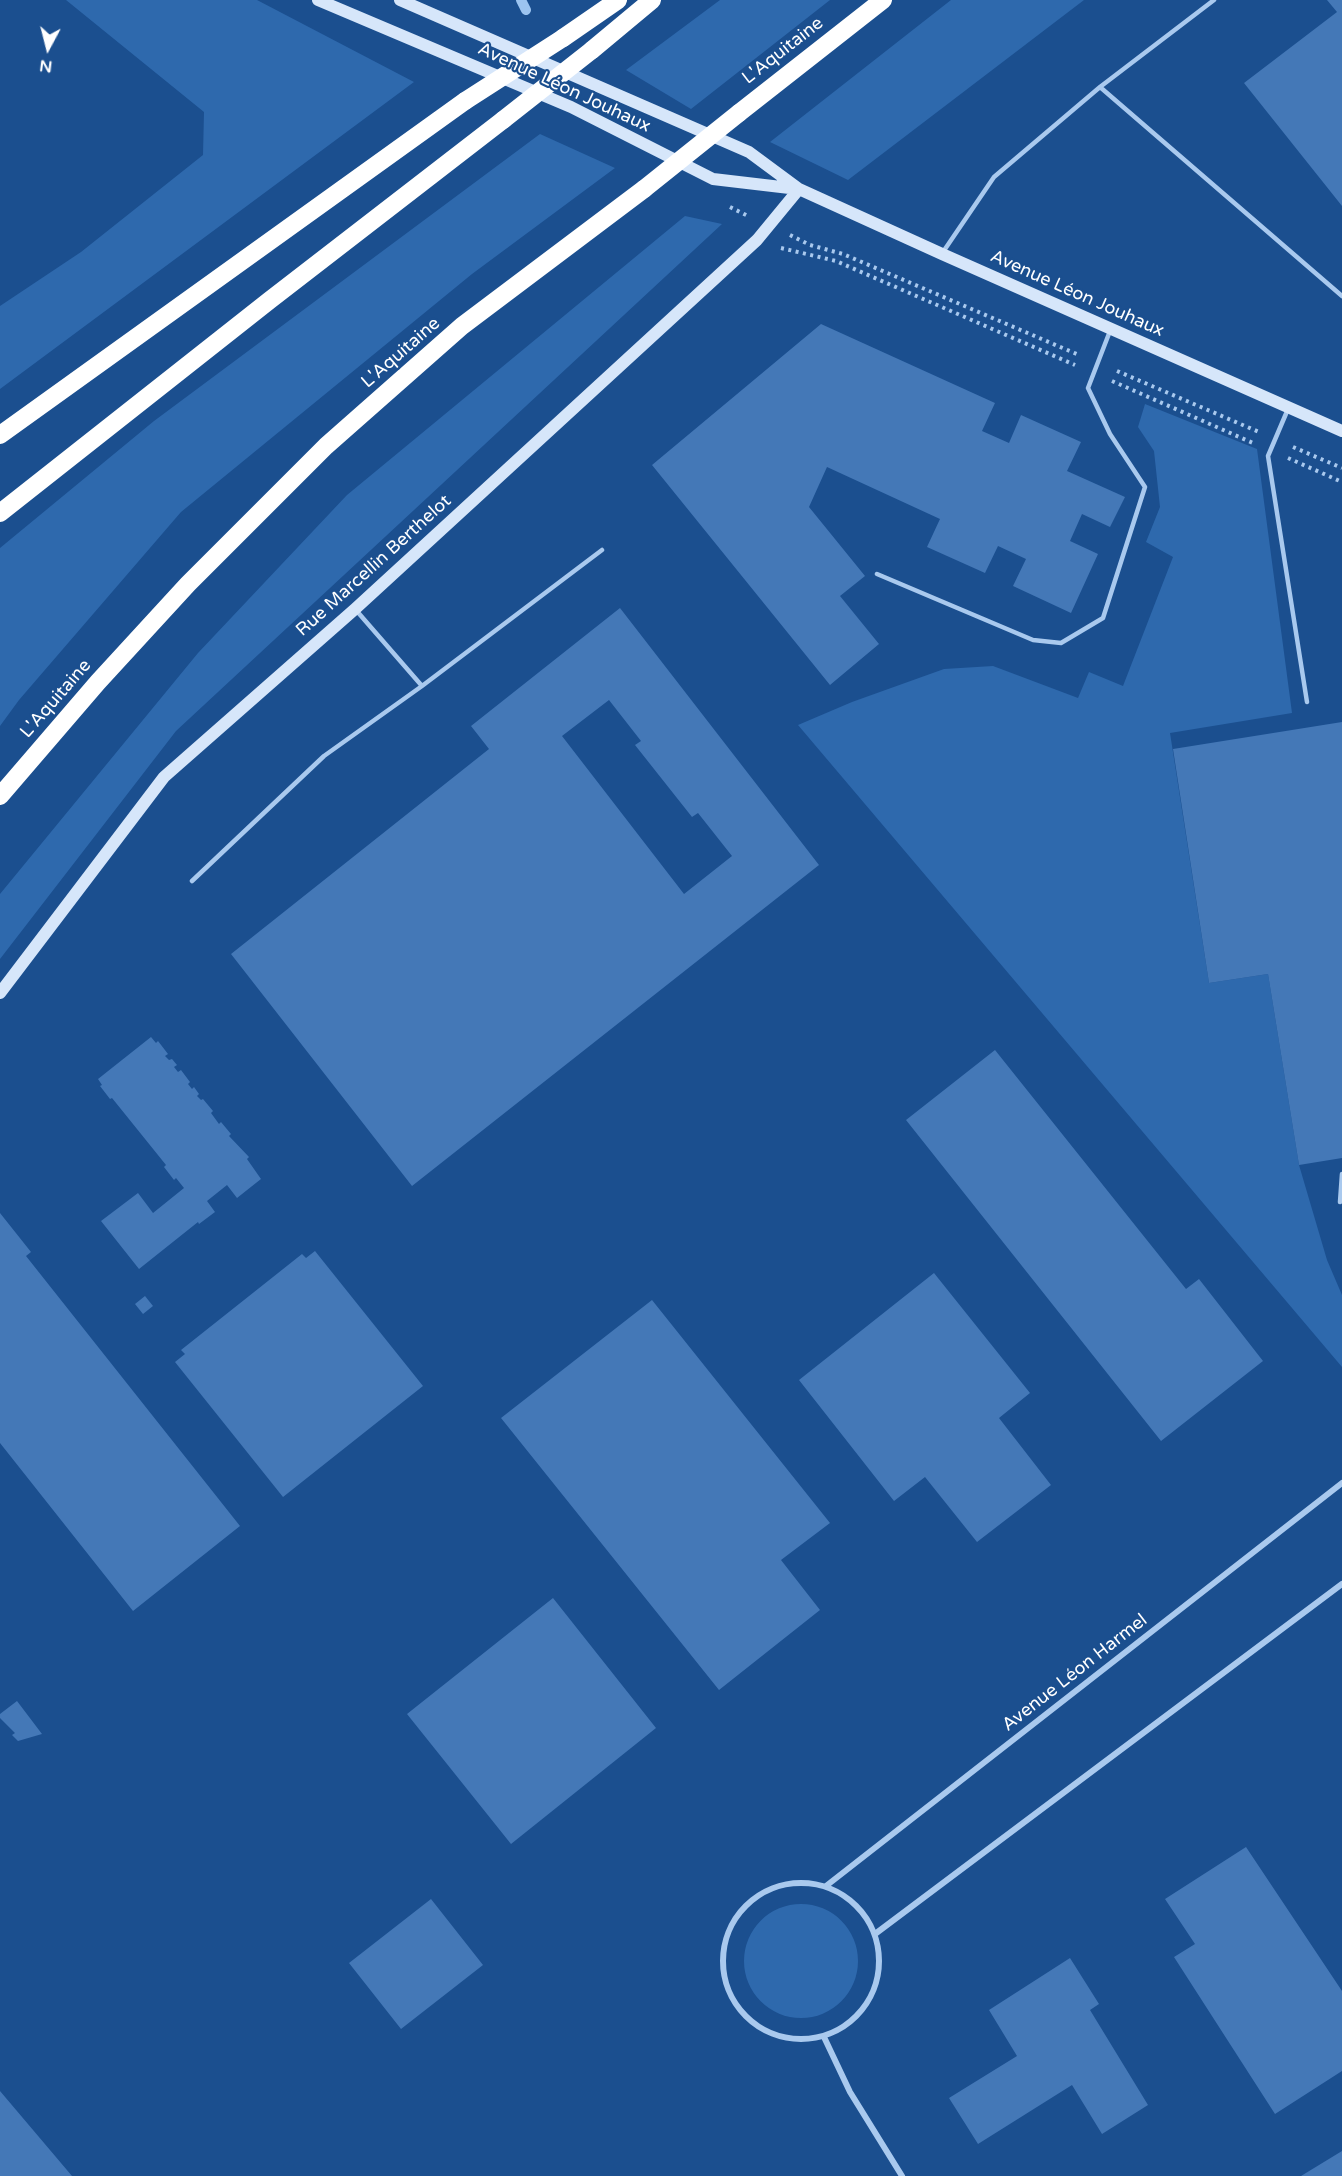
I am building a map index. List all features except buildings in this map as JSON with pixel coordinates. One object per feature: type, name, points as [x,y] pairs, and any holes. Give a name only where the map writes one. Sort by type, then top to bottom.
[{"type":"highway","points":[[0,435],[465,101],[618,0]]},
{"type":"highway","points":[[0,513],[592,50],[652,0]]},
{"type":"highway","name":"L'Aquitaine","points":[[0,796],[98,681],[188,584],[326,446],[462,326],[644,189],[883,0]]},
{"type":"street","name":"Avenue Léon Jouhaux","points":[[318,0],[572,107],[713,179],[799,189]]},
{"type":"street","name":"Avenue Léon Jouhaux","points":[[400,0],[749,152],[799,189],[1342,430]]},
{"type":"street","name":"Rue Marcellin Berthelot","points":[[0,993],[164,777],[355,609],[757,240],[799,189]]},
{"type":"street","name":"Avenue Léon Harmel","points":[[826,1886],[1342,1483]]},
{"type":"street","points":[[875,1934],[1342,1584]]},
{"type":"street","points":[[799,1882],[826,1886],[847,1897],[864,1914],[875,1934],[880,1959],[876,1984],[865,2007],[847,2025],[824,2037],[797,2040],[771,2034],[748,2020],[731,1999],[722,1974],[723,1947],[732,1922],[750,1901],[773,1887],[799,1882]]},
{"type":"street","points":[[824,2037],[850,2092],[902,2176]]},
{"type":"lane","points":[[942,254],[994,177],[1100,87],[1214,0]]},
{"type":"lane","points":[[1100,87],[1342,296]]},
{"type":"lane","points":[[877,574],[1034,640],[1061,642],[1103,618],[1145,487],[1110,434],[1088,388],[1112,329]]},
{"type":"lane","points":[[1289,407],[1268,456],[1307,702]]},
{"type":"lane","points":[[192,881],[324,756],[422,686],[602,550]]},
{"type":"lane","points":[[355,609],[422,686]]},
{"type":"lane","points":[[1340,1202],[1342,1174]]},
{"type":"path","points":[[757,240],[806,255],[836,261],[1342,482]]},
{"type":"shaded area","points":[[66,0],[257,0],[414,82],[0,389],[0,306],[81,252],[203,155],[204,112]]},
{"type":"shaded area","points":[[720,0],[830,0],[691,109],[626,70]]},
{"type":"shaded area","points":[[951,0],[1084,0],[848,180],[770,142]]},
{"type":"shaded area","points":[[540,134],[615,168],[472,274],[181,512],[19,700],[0,726],[0,548],[154,421]]},
{"type":"shaded area","points":[[685,216],[722,224],[176,731],[0,959],[0,894],[198,653],[347,495]]},
{"type":"shaded area","points":[[1145,404],[1257,449],[1292,713],[1170,733],[1209,983],[1268,974],[1299,1165],[1327,1260],[1342,1295],[1342,1367],[798,725],[852,702],[944,669],[993,666],[1078,698],[1089,672],[1123,686],[1173,557],[1146,542],[1160,507],[1154,451],[1138,427]]},
{"type":"shaded area","points":[[801,1904],[823,1909],[841,1921],[853,1939],[858,1961],[853,1983],[841,2001],[823,2013],[801,2018],[779,2013],[761,2001],[749,1983],[744,1961],[749,1939],[761,1921],[779,1909]]},
{"type":"waterway","points":[[521,0],[526,10]]}]
